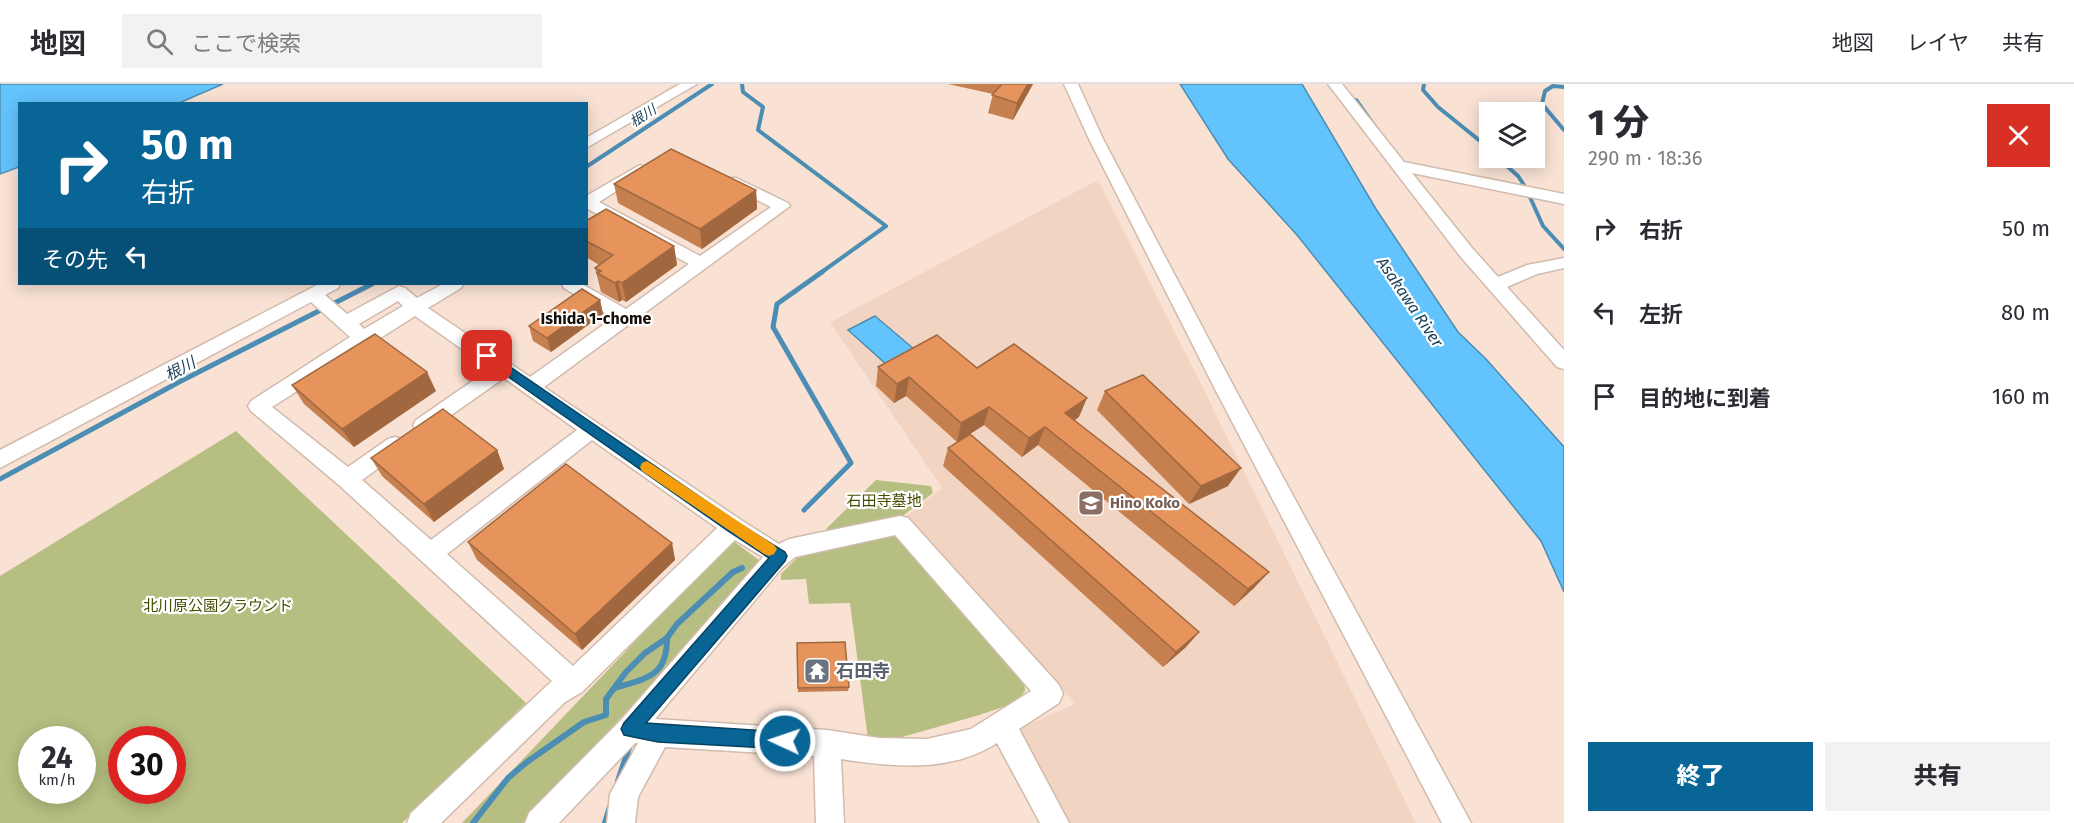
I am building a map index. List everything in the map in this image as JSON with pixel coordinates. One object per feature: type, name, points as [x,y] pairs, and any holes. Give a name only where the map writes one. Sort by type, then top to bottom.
[{"type":"street","points":[[588,143],[690,84]]},
{"type":"street","points":[[1071,84],[1096,139],[1235,409],[1458,823]]},
{"type":"street","points":[[1335,84],[1396,165],[1495,285],[1564,362]]},
{"type":"street","points":[[588,201],[657,160]]},
{"type":"street","points":[[1396,165],[1564,199]]},
{"type":"street","points":[[531,386],[782,206],[720,176]]},
{"type":"street","points":[[588,203],[701,264]]},
{"type":"street","points":[[1495,285],[1522,272],[1564,263]]},
{"type":"street","points":[[328,308],[332,285]]},
{"type":"street","points":[[453,285],[363,338],[258,406],[347,479],[573,683]]},
{"type":"street","points":[[572,285],[626,317]]},
{"type":"street","points":[[0,460],[328,308],[399,292],[416,308],[733,527],[780,556]]},
{"type":"street","points":[[328,308],[363,338]]},
{"type":"street","points":[[347,479],[505,368]]},
{"type":"street","points":[[430,554],[592,429]]},
{"type":"street","points":[[539,823],[630,729],[780,556],[789,549],[900,525],[1050,694],[976,741],[927,752],[879,752],[828,743],[658,733],[630,729]]},
{"type":"street","points":[[421,823],[556,693],[573,683],[733,527]]},
{"type":"street","points":[[1002,725],[1055,823]]},
{"type":"street","points":[[621,823],[624,794],[658,733]]},
{"type":"street","points":[[828,743],[830,823]]},
{"type":"shaded area","name":"Hino Koko","points":[[1098,180],[1202,386],[1416,823],[1062,823],[1013,731],[1075,704],[904,518],[942,488],[830,322]]},
{"type":"green space","name":"北川原公園グラウンド","points":[[236,431],[526,703],[402,823],[0,823],[0,576]]},
{"type":"green space","name":"石田寺墓地","points":[[876,480],[931,486],[933,493],[897,520],[830,534],[826,529]]},
{"type":"green space","points":[[894,535],[903,538],[1023,670],[1025,691],[1015,703],[888,741],[868,739],[850,603],[809,604],[806,579],[781,580],[781,574],[798,557]]},
{"type":"green space","points":[[732,540],[764,564],[523,823],[462,823]]},
{"type":"water","points":[[0,84],[223,84],[181,102],[18,102],[18,167],[0,174]]},
{"type":"water","name":"Asakawa River","points":[[1180,84],[1302,84],[1376,209],[1458,332],[1486,359],[1564,447],[1564,592],[1541,541],[1297,235],[1228,159]]},
{"type":"water","points":[[875,316],[914,349],[886,364],[848,330]]},
{"type":"building","points":[[1002,84],[1028,84],[1017,103],[992,95]]},
{"type":"building","points":[[671,149],[756,190],[700,229],[614,184]]},
{"type":"building","points":[[606,209],[674,246],[622,283],[618,281],[615,283],[597,273],[601,271],[595,268],[613,255],[588,242],[588,220]]},
{"type":"building","points":[[582,289],[600,300],[547,338],[529,326]]},
{"type":"building","points":[[375,334],[427,372],[342,429],[292,385]]},
{"type":"building","points":[[937,335],[977,368],[1014,344],[1087,398],[1065,413],[1269,572],[1248,589],[1045,427],[1029,438],[989,407],[961,423],[909,377],[897,384],[878,367]]},
{"type":"building","points":[[1143,375],[1241,468],[1201,486],[1105,391]]},
{"type":"building","points":[[443,409],[497,450],[424,504],[371,458]]},
{"type":"building","points":[[970,434],[1199,632],[1176,652],[948,448]]},
{"type":"building","points":[[566,464],[672,543],[575,634],[468,542]]},
{"type":"building","points":[[845,642],[849,687],[798,688],[797,643]]},
{"type":"waterway","name":"根川","points":[[588,166],[712,84]]},
{"type":"waterway","points":[[742,84],[743,92],[763,107],[758,130],[886,226],[819,274]]},
{"type":"waterway","points":[[1424,84],[1423,90],[1438,107],[1479,140]]},
{"type":"waterway","points":[[1564,87],[1553,86],[1545,91],[1542,104],[1564,130]]},
{"type":"waterway","points":[[1356,100],[1376,128]]},
{"type":"waterway","points":[[1509,168],[1524,185]]},
{"type":"waterway","points":[[1529,195],[1543,226],[1564,249]]},
{"type":"waterway","points":[[804,510],[851,463],[773,327],[777,304],[822,272]]},
{"type":"waterway","name":"根川","points":[[0,479],[181,381],[370,285]]},
{"type":"waterway","points":[[667,638],[677,624],[733,572],[742,568]]},
{"type":"waterway","points":[[473,823],[508,778],[527,762],[584,722],[606,715],[606,699],[626,672],[645,653],[667,638]]},
{"type":"waterway","points":[[615,688],[653,674],[663,661],[667,638]]},
{"type":"waterway","points":[[618,781],[630,745]]},
{"type":"waterway","points":[[605,823],[610,807]]},
{"type":"slow traffic","points":[[647,467],[733,527],[743,531],[769,549]]},
{"type":"place","name":"Hino Koko","points":[[1091,503]]},
{"type":"place","name":"石田寺","points":[[817,671]]},
{"type":"district","name":"Ishida 1-chome","points":[[596,318]]},
{"type":"route","points":[[487,356],[733,527],[743,531],[780,556],[630,729],[658,733],[785,741]]}]
